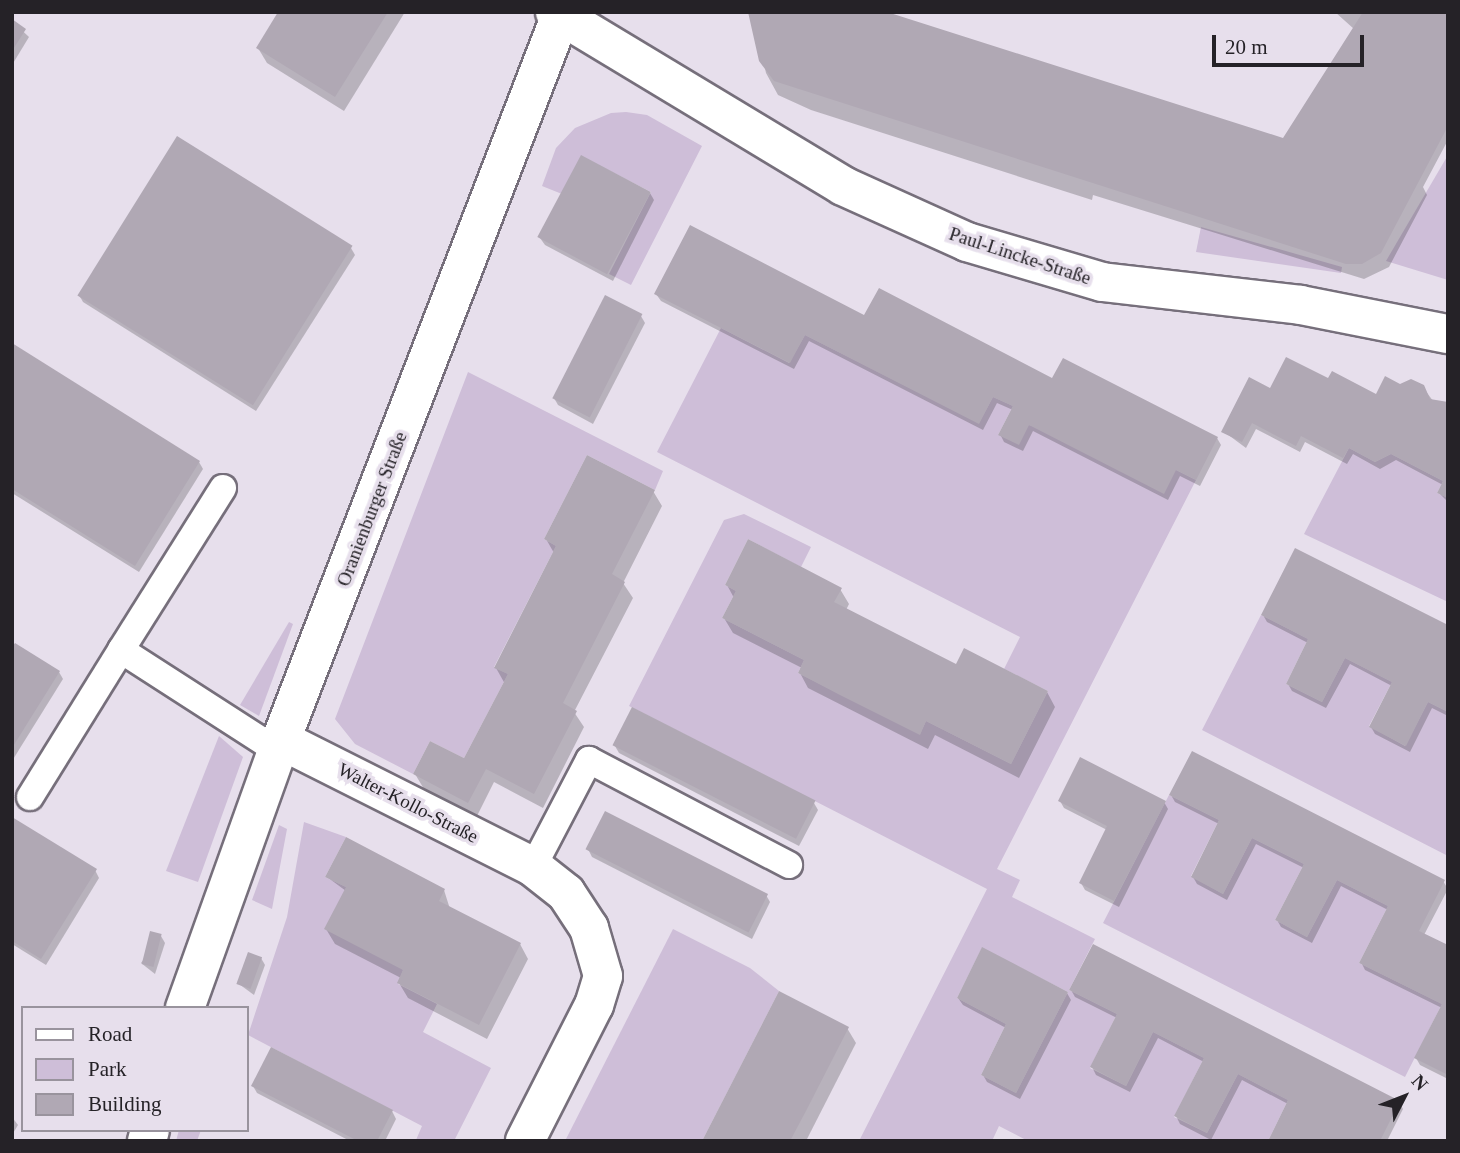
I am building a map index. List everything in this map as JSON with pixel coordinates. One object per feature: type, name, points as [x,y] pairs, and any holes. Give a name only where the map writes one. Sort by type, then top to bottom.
[{"type":"street","name":"Paul-Lincke-Straße","points":[[560,14],[843,186],[967,242],[1101,282],[1301,305],[1448,334]]},
{"type":"street","name":"Oranienburger Straße","points":[[186,1006],[280,746],[560,14]]},
{"type":"street","name":"Walter-Kollo-Straße","points":[[280,746],[533,867],[566,892],[589,928],[603,976],[594,1005],[524,1141]]},
{"type":"lane","points":[[30,797],[223,488]]},
{"type":"lane","points":[[121,650],[280,746]]},
{"type":"lane","points":[[533,867],[589,760],[789,865]]},
{"type":"green space","points":[[611,113],[647,115],[702,146],[631,285],[609,274],[651,192],[581,156],[562,194],[542,186],[556,148],[575,128]]},
{"type":"green space","points":[[1448,155],[1448,280],[1386,261]]},
{"type":"green space","points":[[1201,227],[1342,267],[1341,273],[1196,252]]},
{"type":"green space","points":[[721,328],[789,363],[805,335],[979,423],[993,397],[1013,406],[998,435],[1029,425],[1176,470],[1196,480],[997,869],[1020,880],[1012,897],[1095,939],[1069,990],[1117,1014],[1090,1068],[1126,1086],[1153,1032],[1204,1058],[1174,1117],[1207,1133],[1238,1074],[1288,1100],[1268,1141],[1028,1141],[999,1126],[992,1141],[859,1141],[987,889],[629,706],[724,520],[744,514],[811,547],[801,567],[748,539],[725,585],[736,591],[722,618],[804,660],[798,673],[920,734],[926,721],[1011,764],[1048,691],[1004,669],[1020,637],[657,452]],"holes":[[[982,948],[1068,992],[1016,1093],[981,1075],[1006,1024],[957,998]]]},
{"type":"green space","points":[[468,372],[663,471],[655,490],[587,455],[544,539],[556,546],[494,667],[508,674],[464,758],[430,741],[413,774],[355,744],[335,719]]},
{"type":"green space","points":[[1349,448],[1375,462],[1391,454],[1443,481],[1437,493],[1448,498],[1448,602],[1304,534]]},
{"type":"green space","points":[[1261,615],[1308,639],[1286,684],[1322,702],[1345,658],[1392,682],[1369,726],[1405,746],[1428,702],[1448,712],[1448,856],[1202,730]]},
{"type":"green space","points":[[289,622],[293,624],[259,716],[240,705]]},
{"type":"green space","points":[[219,736],[243,757],[198,882],[166,871]]},
{"type":"green space","points":[[1169,795],[1219,820],[1191,876],[1223,894],[1252,838],[1304,864],[1275,920],[1307,937],[1337,880],[1388,906],[1359,963],[1442,1004],[1405,1077],[1103,923]]},
{"type":"green space","points":[[304,822],[346,837],[325,877],[346,887],[403,970],[398,984],[437,1004],[423,1032],[491,1068],[454,1141],[416,1140],[422,1126],[248,1035],[287,917]]},
{"type":"green space","points":[[279,825],[287,829],[272,909],[252,900]]},
{"type":"green space","points":[[673,929],[750,968],[779,991],[702,1141],[565,1141]]},
{"type":"green space","points":[[178,1132],[200,1132],[197,1141],[176,1141]]},
{"type":"building","points":[[278,12],[388,12],[335,97],[256,48]]},
{"type":"building","points":[[748,12],[887,12],[1283,138],[1363,12],[1448,12],[1448,126],[1381,253],[1362,264],[1346,264],[774,81],[759,61]]},
{"type":"building","points":[[12,19],[26,29],[12,51]]},
{"type":"building","points":[[177,136],[353,246],[253,405],[77,295]]},
{"type":"building","points":[[581,155],[651,192],[607,274],[537,237]]},
{"type":"building","points":[[690,225],[864,315],[879,288],[1052,378],[1063,358],[1218,437],[1196,480],[1176,470],[1164,494],[1029,425],[1019,445],[998,435],[1013,406],[993,397],[979,424],[805,335],[790,363],[654,294]]},
{"type":"building","points":[[605,295],[642,314],[590,417],[552,398]]},
{"type":"building","points":[[12,343],[200,461],[135,566],[12,489]]},
{"type":"building","points":[[1286,357],[1328,378],[1332,371],[1376,394],[1385,376],[1400,384],[1411,379],[1424,385],[1430,399],[1448,402],[1448,498],[1437,493],[1443,481],[1391,454],[1375,462],[1349,448],[1343,458],[1301,436],[1296,446],[1252,423],[1242,442],[1221,432],[1249,377],[1270,388]]},
{"type":"building","points":[[587,455],[655,490],[612,574],[625,582],[563,703],[577,711],[534,794],[486,769],[468,803],[413,774],[430,741],[464,758],[508,674],[494,668],[556,546],[544,539]]},
{"type":"building","points":[[748,539],[842,588],[834,602],[956,664],[964,648],[1048,691],[1011,764],[926,721],[920,735],[838,694],[798,673],[804,660],[722,618],[736,591],[725,585]]},
{"type":"building","points":[[1295,548],[1448,625],[1448,712],[1428,702],[1406,746],[1369,727],[1392,682],[1345,658],[1322,702],[1286,684],[1308,639],[1261,615]]},
{"type":"building","points":[[15,643],[60,671],[12,748],[12,647]]},
{"type":"building","points":[[632,707],[816,801],[796,839],[612,745]]},
{"type":"building","points":[[1192,751],[1445,880],[1419,931],[1448,945],[1448,1075],[1414,1058],[1442,1004],[1359,963],[1388,906],[1337,880],[1307,937],[1275,920],[1304,864],[1252,838],[1223,894],[1191,877],[1219,820],[1169,795]]},
{"type":"building","points":[[1080,757],[1166,801],[1114,901],[1079,883],[1107,826],[1058,801]]},
{"type":"building","points":[[605,811],[768,894],[749,932],[585,849]]},
{"type":"building","points":[[12,817],[97,869],[41,959],[12,941]]},
{"type":"building","points":[[346,837],[445,889],[439,901],[521,943],[479,1025],[397,983],[403,970],[324,929],[346,887],[325,877]]},
{"type":"building","points":[[150,931],[162,934],[153,967],[142,964]]},
{"type":"building","points":[[1093,944],[1400,1101],[1380,1141],[1268,1141],[1288,1100],[1238,1074],[1207,1133],[1174,1116],[1204,1058],[1153,1032],[1126,1086],[1090,1067],[1117,1014],[1069,990]]},
{"type":"building","points":[[982,947],[1068,992],[1016,1093],[981,1075],[1006,1024],[957,998]]},
{"type":"building","points":[[248,952],[262,957],[250,989],[236,984]]},
{"type":"building","points":[[779,991],[849,1027],[807,1109],[790,1141],[702,1141]]},
{"type":"building","points":[[271,1047],[393,1110],[377,1141],[358,1141],[251,1086]]}]
